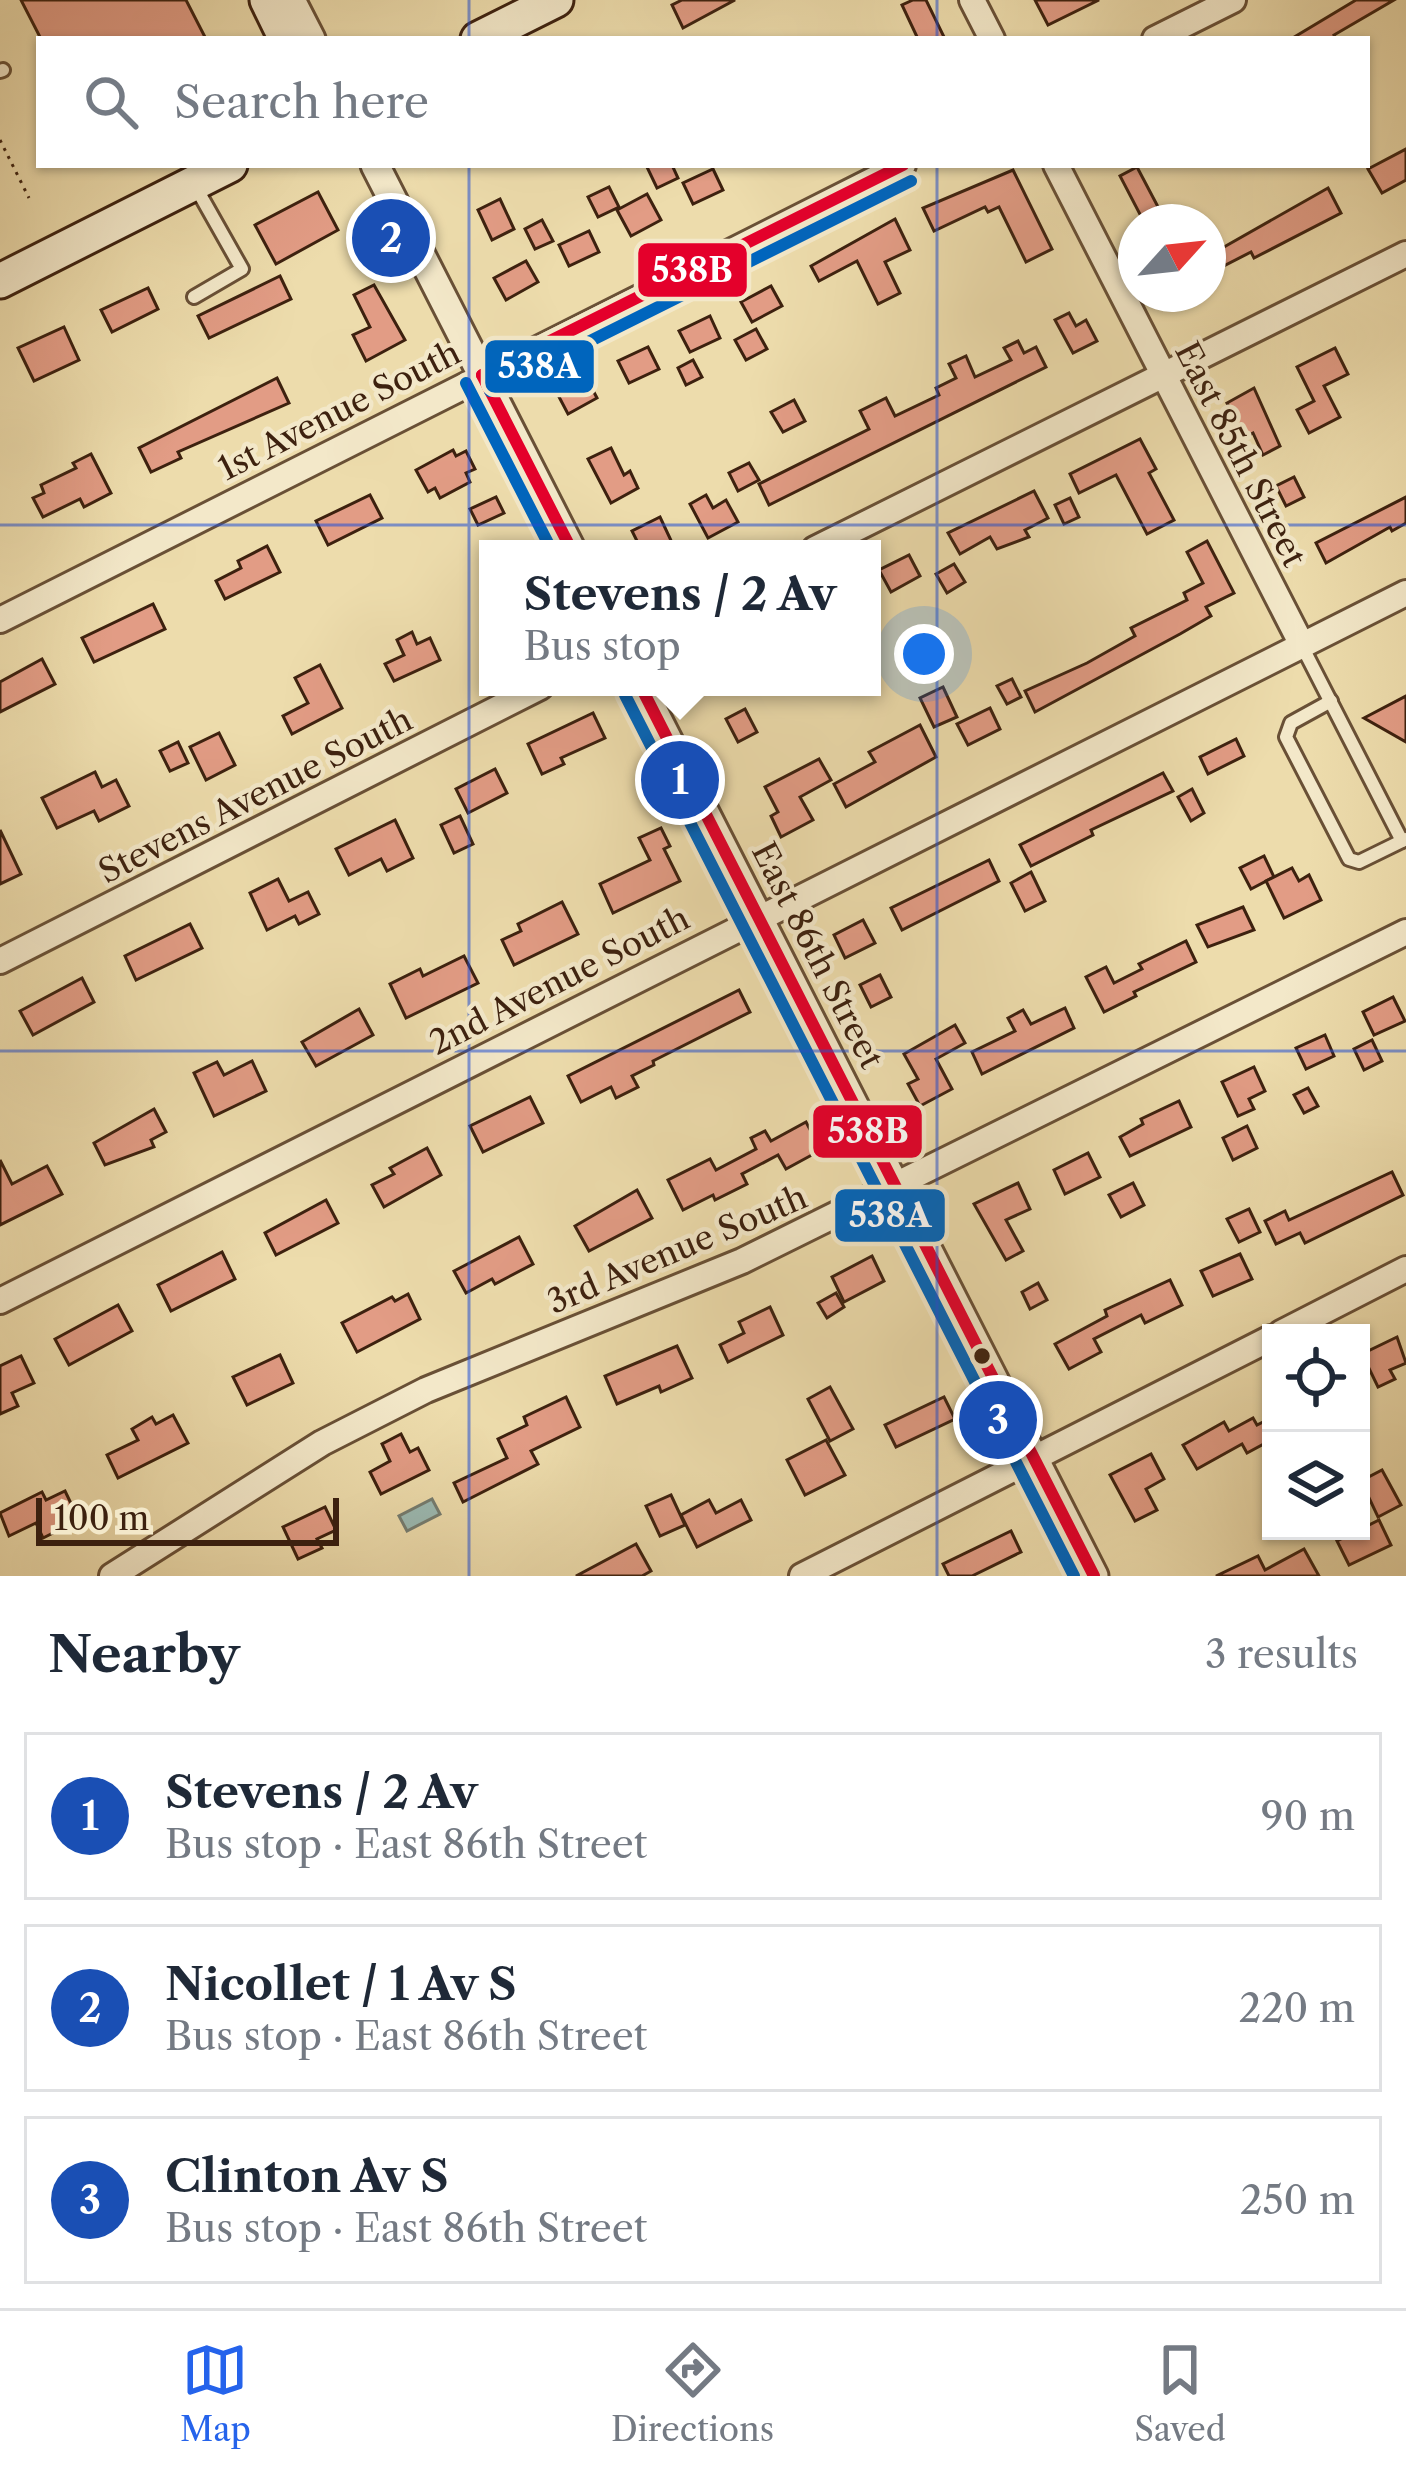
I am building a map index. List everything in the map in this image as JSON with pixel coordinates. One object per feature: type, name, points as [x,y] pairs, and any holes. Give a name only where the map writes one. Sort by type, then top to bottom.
[{"type":"main road","points":[[267,0],[285,36]]},
{"type":"main road","points":[[484,36],[556,0]]},
{"type":"main road","points":[[0,281],[206,174]]},
{"type":"street","points":[[291,0],[309,36]]},
{"type":"street","points":[[972,0],[990,36]]},
{"type":"street","points":[[1161,36],[1233,0]]},
{"type":"street","points":[[377,168],[566,540]]},
{"type":"street","name":"1st Avenue South","points":[[0,620],[897,168]]},
{"type":"street","name":"East 85th Street","points":[[1058,168],[1302,645]]},
{"type":"street","points":[[833,540],[1406,254]]},
{"type":"street","name":"2nd Avenue South","points":[[0,1300],[1406,593]]},
{"type":"street","name":"Stevens Avenue South","points":[[0,961],[522,696]]},
{"type":"street","name":"East 86th Street","points":[[646,696],[1094,1576]]},
{"type":"street","name":"3rd Avenue South","points":[[112,1576],[322,1443],[426,1390],[660,1297],[896,1187],[1406,932]]},
{"type":"street","points":[[1299,1324],[1406,1270]]},
{"type":"street","points":[[802,1576],[1262,1343]]},
{"type":"lane","points":[[194,297],[242,269],[206,174]]},
{"type":"lane","points":[[1302,645],[1404,840],[1359,862],[1349,859],[1286,737],[1291,723],[1330,701]]},
{"type":"path","points":[[0,140],[29,198]]},
{"type":"water","points":[[432,1499],[440,1514],[407,1531],[399,1516]]},
{"type":"building","points":[[21,0],[186,0],[204,36],[39,36]]},
{"type":"building","points":[[682,0],[735,0],[683,28],[672,5]]},
{"type":"building","points":[[926,0],[944,36],[917,36],[902,5]]},
{"type":"building","points":[[1035,0],[1099,0],[1048,25]]},
{"type":"building","points":[[1356,0],[1394,0],[1334,36],[1296,36]]},
{"type":"building","points":[[1406,149],[1406,180],[1382,193],[1370,168]]},
{"type":"building","points":[[647,168],[673,168],[678,178],[657,188]]},
{"type":"building","points":[[1138,168],[1157,204],[1135,204],[1120,176]]},
{"type":"building","points":[[713,169],[723,190],[693,204],[683,183]]},
{"type":"building","points":[[1013,170],[1052,249],[1026,262],[999,207],[988,212],[985,207],[934,231],[923,208]]},
{"type":"building","points":[[609,187],[619,207],[598,217],[588,197]]},
{"type":"building","points":[[1328,188],[1341,213],[1254,258],[1251,252],[1226,265],[1226,246]]},
{"type":"building","points":[[318,192],[338,230],[276,264],[255,225]]},
{"type":"building","points":[[647,194],[661,220],[631,236],[617,210]]},
{"type":"building","points":[[500,199],[514,229],[492,240],[478,210]]},
{"type":"building","points":[[895,219],[910,250],[885,262],[900,293],[878,304],[857,261],[819,281],[811,266]]},
{"type":"building","points":[[542,220],[553,241],[535,249],[525,229]]},
{"type":"building","points":[[589,231],[599,252],[569,266],[559,245]]},
{"type":"building","points":[[526,261],[538,282],[506,300],[494,278]]},
{"type":"building","points":[[280,276],[291,299],[209,338],[198,316]]},
{"type":"building","points":[[374,285],[405,340],[366,361],[353,335],[370,327],[354,295]]},
{"type":"building","points":[[771,286],[782,306],[752,322],[741,302]]},
{"type":"building","points":[[148,288],[158,309],[112,332],[101,310]]},
{"type":"building","points":[[1069,313],[1076,326],[1086,320],[1097,341],[1073,353],[1055,320]]},
{"type":"building","points":[[710,316],[720,338],[690,352],[679,331]]},
{"type":"building","points":[[64,327],[79,360],[34,381],[18,348]]},
{"type":"building","points":[[756,329],[767,349],[746,360],[735,340]]},
{"type":"building","points":[[1018,341],[1024,353],[1036,347],[1046,367],[769,505],[759,484],[869,429],[860,411],[886,398],[895,416],[939,395],[936,388],[956,378],[949,364],[966,356],[975,377],[1011,360],[1004,348]]},
{"type":"building","points":[[648,347],[659,369],[629,383],[618,361]]},
{"type":"building","points":[[1335,348],[1348,374],[1324,386],[1340,417],[1309,433],[1297,410],[1314,401],[1297,367]]},
{"type":"building","points":[[693,360],[702,377],[686,385],[678,368]]},
{"type":"building","points":[[586,377],[597,398],[568,414],[557,393]]},
{"type":"building","points":[[277,378],[289,403],[178,452],[181,458],[151,472],[139,448]]},
{"type":"building","points":[[1254,388],[1280,446],[1263,455],[1253,433],[1245,437],[1227,403]]},
{"type":"building","points":[[794,400],[805,421],[783,432],[771,412]]},
{"type":"building","points":[[1140,439],[1156,469],[1149,473],[1174,520],[1147,534],[1116,475],[1079,493],[1070,474]]},
{"type":"building","points":[[611,448],[624,475],[630,471],[638,488],[611,503],[588,459]]},
{"type":"building","points":[[453,450],[456,456],[466,451],[475,469],[466,473],[470,482],[440,498],[435,488],[428,492],[416,470]]},
{"type":"building","points":[[91,454],[111,493],[84,507],[80,499],[43,517],[33,498],[44,493],[41,485],[76,468],[73,463]]},
{"type":"building","points":[[749,463],[759,480],[738,491],[729,473]]},
{"type":"building","points":[[1294,477],[1304,497],[1286,506],[1276,486]]},
{"type":"building","points":[[1034,491],[1048,518],[1025,530],[1029,537],[997,549],[990,537],[960,554],[948,533]]},
{"type":"building","points":[[370,495],[382,518],[328,545],[316,521]]},
{"type":"building","points":[[706,495],[713,508],[726,500],[738,522],[708,538],[690,504]]},
{"type":"building","points":[[496,497],[504,513],[478,525],[470,509]]},
{"type":"building","points":[[1406,497],[1406,523],[1326,563],[1316,543]]},
{"type":"building","points":[[1070,498],[1079,517],[1064,524],[1055,505]]},
{"type":"building","points":[[660,517],[671,540],[636,540],[632,531]]},
{"type":"building","points":[[1207,541],[1234,593],[1206,607],[1211,616],[1035,712],[1025,691],[1087,663],[1135,636],[1131,628],[1187,600],[1184,593],[1203,583],[1187,552]]},
{"type":"building","points":[[267,546],[280,572],[225,599],[216,581],[241,568],[238,561]]},
{"type":"building","points":[[909,555],[920,576],[891,592],[881,569]]},
{"type":"building","points":[[954,564],[965,582],[947,593],[936,574]]},
{"type":"building","points":[[153,604],[165,629],[94,662],[82,638]]},
{"type":"building","points":[[412,632],[417,644],[430,638],[440,660],[394,681],[385,664],[404,655],[397,640]]},
{"type":"building","points":[[42,659],[55,684],[0,712],[0,682]]},
{"type":"building","points":[[320,665],[342,708],[292,734],[283,716],[308,703],[295,678]]},
{"type":"building","points":[[1012,679],[1021,697],[1007,704],[997,686]]},
{"type":"building","points":[[943,687],[957,717],[934,727],[920,698]]},
{"type":"building","points":[[1406,696],[1406,742],[1364,718]]},
{"type":"building","points":[[990,708],[1000,729],[968,745],[957,724]]},
{"type":"building","points":[[745,709],[757,732],[738,742],[726,719]]},
{"type":"building","points":[[593,713],[605,738],[561,758],[564,764],[542,774],[528,744]]},
{"type":"building","points":[[920,725],[936,757],[846,807],[834,784],[875,762],[869,752]]},
{"type":"building","points":[[219,733],[235,765],[206,780],[190,747]]},
{"type":"building","points":[[1236,739],[1244,756],[1208,774],[1200,757]]},
{"type":"building","points":[[178,742],[188,763],[170,771],[160,751]]},
{"type":"building","points":[[819,759],[831,780],[800,797],[813,820],[781,837],[771,816],[778,812],[765,787]]},
{"type":"building","points":[[495,769],[507,793],[468,813],[456,789]]},
{"type":"building","points":[[95,772],[102,787],[116,780],[129,806],[99,821],[94,811],[57,828],[42,798]]},
{"type":"building","points":[[1163,773],[1173,791],[1091,830],[1093,835],[1031,866],[1020,845]]},
{"type":"building","points":[[1192,789],[1204,813],[1191,821],[1178,797]]},
{"type":"building","points":[[460,816],[473,844],[454,853],[441,825]]},
{"type":"building","points":[[395,820],[413,858],[387,871],[381,859],[349,875],[336,849]]},
{"type":"building","points":[[661,828],[670,846],[664,849],[680,881],[613,913],[600,884],[650,860],[639,838]]},
{"type":"building","points":[[0,830],[21,874],[0,884]]},
{"type":"building","points":[[1264,856],[1274,877],[1251,889],[1240,868]]},
{"type":"building","points":[[989,860],[999,881],[902,930],[891,908]]},
{"type":"building","points":[[1292,868],[1299,881],[1309,875],[1321,900],[1284,918],[1266,881]]},
{"type":"building","points":[[1031,872],[1045,901],[1025,911],[1011,883]]},
{"type":"building","points":[[278,879],[289,901],[308,892],[319,914],[299,924],[295,916],[267,930],[250,893]]},
{"type":"building","points":[[562,902],[578,934],[514,965],[502,940],[521,931],[518,924]]},
{"type":"building","points":[[1243,907],[1254,930],[1208,947],[1197,925]]},
{"type":"building","points":[[863,920],[875,943],[845,958],[834,935]]},
{"type":"building","points":[[190,924],[202,948],[136,980],[125,956]]},
{"type":"building","points":[[1186,941],[1196,962],[1104,1012],[1086,977],[1106,967],[1114,983],[1142,969],[1139,964]]},
{"type":"building","points":[[464,956],[478,983],[406,1018],[390,984],[420,969],[423,976]]},
{"type":"building","points":[[880,975],[891,997],[871,1007],[860,985]]},
{"type":"building","points":[[82,978],[94,1002],[33,1035],[20,1011]]},
{"type":"building","points":[[739,990],[750,1012],[653,1061],[654,1065],[632,1076],[638,1087],[616,1098],[611,1087],[581,1102],[568,1076]]},
{"type":"building","points":[[1393,997],[1405,1021],[1374,1035],[1363,1012]]},
{"type":"building","points":[[1065,1008],[1074,1028],[982,1074],[972,1052],[1015,1031],[1008,1018],[1023,1010],[1031,1024]]},
{"type":"building","points":[[359,1009],[373,1035],[316,1066],[302,1042]]},
{"type":"building","points":[[955,1025],[965,1043],[936,1059],[952,1089],[920,1106],[908,1084],[918,1079],[904,1054]]},
{"type":"building","points":[[1325,1035],[1334,1056],[1306,1069],[1296,1048]]},
{"type":"building","points":[[1372,1040],[1382,1061],[1364,1070],[1354,1049]]},
{"type":"building","points":[[252,1061],[266,1091],[214,1116],[194,1073],[217,1062],[224,1075]]},
{"type":"building","points":[[1254,1067],[1265,1091],[1249,1099],[1254,1109],[1238,1116],[1222,1082]]},
{"type":"building","points":[[1308,1088],[1318,1106],[1304,1113],[1294,1095]]},
{"type":"building","points":[[530,1097],[543,1123],[483,1152],[470,1126]]},
{"type":"building","points":[[1179,1101],[1191,1127],[1130,1156],[1120,1137],[1143,1124],[1141,1119]]},
{"type":"building","points":[[154,1109],[166,1132],[151,1140],[154,1147],[105,1165],[94,1143]]},
{"type":"building","points":[[806,1122],[821,1150],[786,1169],[778,1155],[742,1174],[747,1184],[683,1210],[668,1180],[710,1159],[716,1170],[756,1149],[751,1138],[765,1131],[771,1141]]},
{"type":"building","points":[[1247,1126],[1257,1148],[1233,1160],[1223,1138]]},
{"type":"building","points":[[427,1148],[441,1175],[384,1207],[372,1185],[394,1174],[390,1168]]},
{"type":"building","points":[[1088,1153],[1100,1177],[1065,1194],[1054,1170]]},
{"type":"building","points":[[0,1160],[12,1184],[47,1166],[62,1194],[0,1225]]},
{"type":"building","points":[[1392,1172],[1403,1195],[1305,1243],[1300,1233],[1276,1244],[1265,1221],[1285,1211],[1289,1220]]},
{"type":"building","points":[[1018,1183],[1030,1209],[1006,1220],[1023,1251],[1006,1260],[974,1204]]},
{"type":"building","points":[[1133,1183],[1144,1205],[1121,1217],[1109,1195]]},
{"type":"building","points":[[637,1190],[652,1218],[589,1251],[575,1226]]},
{"type":"building","points":[[326,1200],[338,1223],[276,1255],[265,1233]]},
{"type":"building","points":[[1249,1209],[1260,1232],[1239,1242],[1227,1219]]},
{"type":"building","points":[[519,1237],[533,1264],[466,1293],[454,1271]]},
{"type":"building","points":[[222,1252],[235,1279],[171,1311],[158,1285]]},
{"type":"building","points":[[1240,1254],[1252,1279],[1213,1296],[1201,1271]]},
{"type":"building","points":[[872,1256],[884,1281],[844,1302],[832,1277]]},
{"type":"building","points":[[1170,1280],[1182,1305],[1145,1323],[1141,1315],[1094,1339],[1101,1352],[1069,1369],[1055,1344],[1107,1316],[1105,1310]]},
{"type":"building","points":[[1038,1283],[1047,1300],[1030,1309],[1022,1292]]},
{"type":"building","points":[[836,1293],[844,1307],[827,1318],[818,1303]]},
{"type":"building","points":[[408,1294],[420,1319],[357,1352],[342,1323],[392,1297],[395,1301]]},
{"type":"building","points":[[118,1305],[132,1331],[69,1365],[55,1339]]},
{"type":"building","points":[[770,1307],[783,1335],[728,1362],[720,1345],[744,1333],[739,1322]]},
{"type":"building","points":[[1397,1337],[1406,1363],[1390,1370],[1395,1379],[1378,1387],[1370,1370],[1370,1350]]},
{"type":"building","points":[[677,1346],[692,1378],[617,1404],[605,1376]]},
{"type":"building","points":[[280,1355],[293,1383],[247,1405],[233,1377]]},
{"type":"building","points":[[21,1356],[34,1383],[12,1393],[18,1406],[0,1414],[0,1366]]},
{"type":"building","points":[[830,1387],[853,1429],[830,1441],[808,1399]]},
{"type":"building","points":[[566,1397],[580,1427],[531,1451],[538,1464],[463,1502],[454,1483],[507,1458],[498,1439],[527,1425],[524,1417]]},
{"type":"building","points":[[944,1397],[955,1419],[896,1447],[885,1425]]},
{"type":"building","points":[[173,1415],[188,1443],[118,1478],[107,1455],[138,1440],[132,1429],[152,1417],[156,1424]]},
{"type":"building","points":[[1253,1418],[1257,1425],[1262,1422],[1262,1445],[1247,1453],[1242,1444],[1197,1469],[1183,1445],[1224,1422],[1229,1431]]},
{"type":"building","points":[[401,1434],[410,1452],[418,1448],[429,1470],[381,1494],[370,1472],[390,1461],[382,1444]]},
{"type":"building","points":[[826,1440],[845,1475],[805,1495],[787,1460]]},
{"type":"building","points":[[1151,1454],[1164,1479],[1146,1489],[1157,1510],[1135,1521],[1110,1475]]},
{"type":"building","points":[[1382,1470],[1401,1505],[1378,1517],[1370,1500],[1370,1476]]},
{"type":"building","points":[[65,1491],[79,1520],[43,1538],[36,1523],[9,1536],[0,1513],[42,1492],[46,1500]]},
{"type":"building","points":[[671,1495],[685,1525],[660,1536],[646,1506]]},
{"type":"building","points":[[709,1500],[716,1513],[741,1500],[751,1520],[697,1547],[681,1515]]},
{"type":"building","points":[[325,1507],[336,1530],[317,1539],[322,1548],[298,1559],[283,1527]]},
{"type":"building","points":[[1379,1520],[1391,1545],[1349,1565],[1337,1541],[1370,1540],[1370,1524]]},
{"type":"building","points":[[1011,1531],[1021,1552],[972,1576],[949,1576],[943,1564]]},
{"type":"building","points":[[636,1544],[651,1571],[642,1576],[576,1576]]},
{"type":"building","points":[[1304,1549],[1319,1576],[1216,1576],[1258,1556],[1265,1570]]},
{"type":"transit line","name":"538B","points":[[482,375],[897,168]]},
{"type":"transit line","name":"538A","points":[[490,391],[911,181]]},
{"type":"transit line","name":"538B","points":[[482,375],[566,540]]},
{"type":"transit line","name":"538A","points":[[466,383],[546,540]]},
{"type":"transit line","name":"538A","points":[[626,696],[1074,1576]]},
{"type":"transit line","name":"538B","points":[[646,696],[1094,1576]]},
{"type":"place","name":"Nicollet / 1 Av S","points":[[391,238]]},
{"type":"place","name":"Stevens / 2 Av","points":[[680,780]]},
{"type":"place","name":"Clinton Av S","points":[[998,1420]]}]
